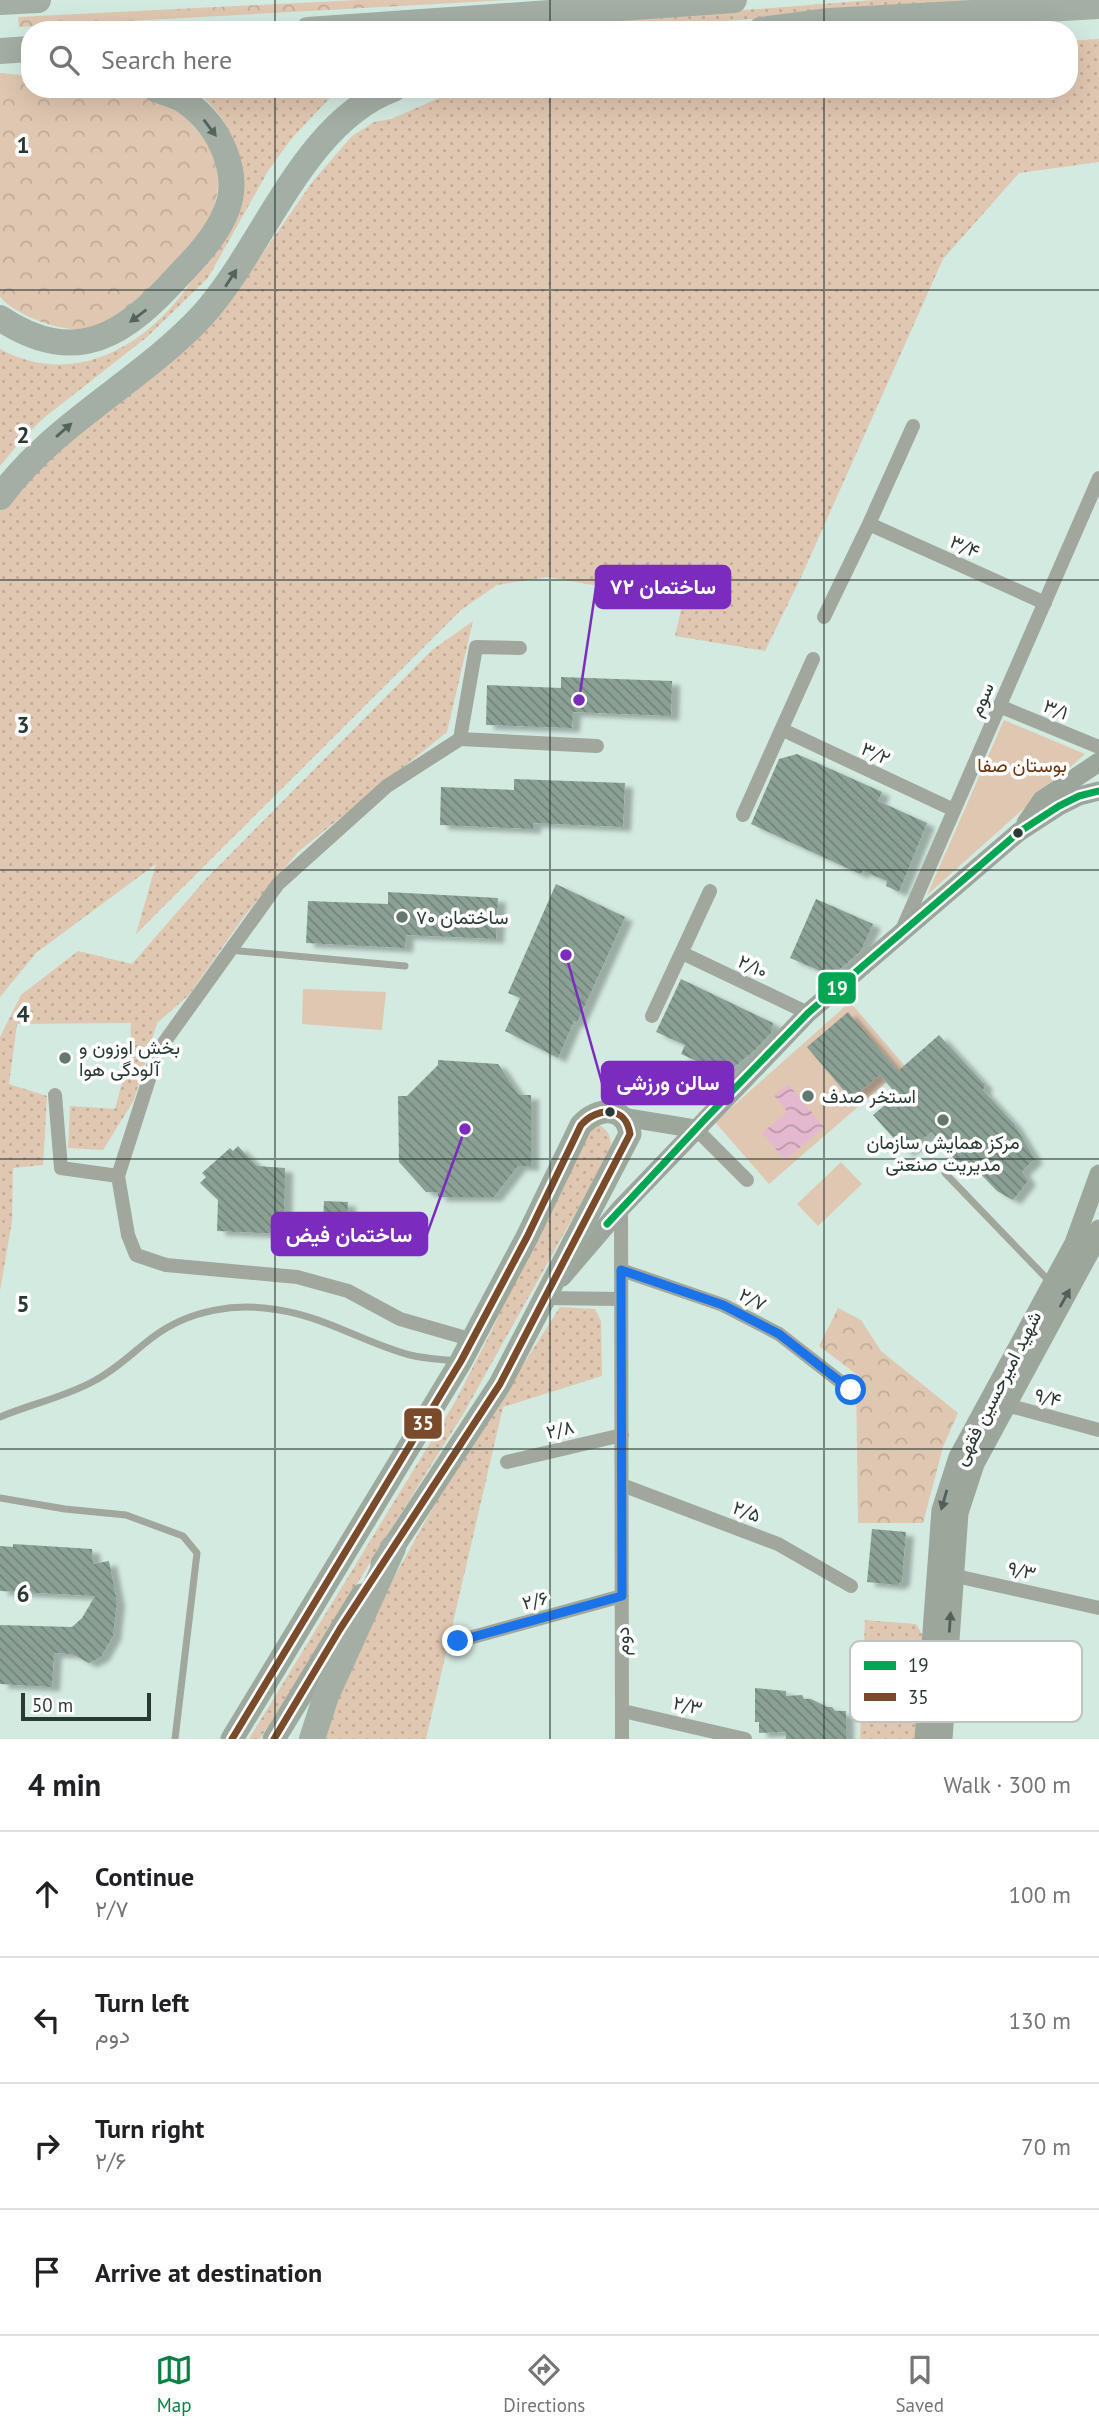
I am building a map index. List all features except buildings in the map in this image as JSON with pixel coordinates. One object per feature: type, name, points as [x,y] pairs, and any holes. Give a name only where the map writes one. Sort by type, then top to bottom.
[{"type":"highway","points":[[0,2],[37,0]]},
{"type":"highway","points":[[440,21],[734,0]]},
{"type":"highway","points":[[822,21],[1099,6]]},
{"type":"highway","points":[[0,318],[16,329],[39,338],[62,342],[80,342],[106,336],[143,313],[218,229],[232,190],[229,163],[219,140],[204,119],[185,101],[178,98]]},
{"type":"highway","points":[[0,497],[36,454],[200,318],[232,279],[280,200],[314,154],[342,122],[373,98]]},
{"type":"highway","points":[[312,1739],[326,1696],[393,1548]]},
{"type":"main road","points":[[232,1739],[461,1361],[499,1293],[587,1118],[605,1111],[623,1117],[630,1134],[500,1384],[393,1548],[274,1739]]},
{"type":"street","points":[[824,617],[914,426]]},
{"type":"street","name":"سوم","points":[[899,936],[1099,478]]},
{"type":"street","name":"۳/۴","points":[[869,524],[1045,603]]},
{"type":"street","points":[[460,739],[477,647],[520,648]]},
{"type":"street","points":[[743,815],[813,659]]},
{"type":"street","name":"۳/۱","points":[[999,706],[1099,747]]},
{"type":"street","name":"۳/۲","points":[[783,730],[954,810]]},
{"type":"street","points":[[472,1340],[400,1319],[348,1291],[298,1277],[166,1265],[136,1255],[128,1235],[118,1176],[158,1051],[278,884],[387,786],[460,739],[597,746]]},
{"type":"street","points":[[1019,832],[1042,800],[1099,762]]},
{"type":"street","points":[[544,1298],[621,1208],[808,1013],[1019,832],[1059,806],[1099,790]]},
{"type":"street","points":[[652,1016],[710,891]]},
{"type":"street","name":"۲/۱۰","points":[[682,953],[808,1013]]},
{"type":"street","points":[[55,1095],[61,1168],[118,1176]]},
{"type":"street","points":[[623,1117],[696,1129],[747,1180]]},
{"type":"street","name":"شهید امیرحسین فقهی","points":[[996,1402],[1052,1283],[1088,1248],[1099,1174]]},
{"type":"street","name":"دوم","points":[[621,1208],[622,1739]]},
{"type":"street","name":"شهید امیرحسین فقهی","points":[[944,1641],[941,1510],[958,1457],[996,1402],[1099,1229]]},
{"type":"street","name":"۲/۷","points":[[621,1270],[723,1305],[779,1334],[851,1390]]},
{"type":"street","points":[[544,1298],[621,1298]]},
{"type":"street","name":"۹/۴","points":[[996,1402],[1099,1430]]},
{"type":"street","name":"۲/۸","points":[[507,1462],[622,1435]]},
{"type":"street","name":"۲/۵","points":[[622,1485],[778,1544],[852,1586]]},
{"type":"street","name":"شهید امیرحسین فقهی","points":[[936,1641],[944,1574]]},
{"type":"street","name":"۹/۳","points":[[944,1574],[1099,1608]]},
{"type":"street","name":"۲/۶","points":[[458,1641],[622,1596]]},
{"type":"street","name":"۲/۳","points":[[623,1711],[745,1739]]},
{"type":"lane","points":[[228,950],[405,966]]},
{"type":"lane","points":[[945,1173],[1052,1283]]},
{"type":"lane","points":[[0,1418],[92,1382],[111,1371],[154,1336],[182,1319],[212,1310],[245,1307],[278,1309],[306,1315],[411,1355],[461,1361]]},
{"type":"lane","points":[[0,1498],[65,1509],[126,1515],[183,1536],[197,1553],[176,1739]]},
{"type":"green space","points":[[358,0],[508,0],[128,21],[21,21],[19,27],[18,17]]},
{"type":"green space","points":[[873,0],[1003,0],[726,21],[604,21]]},
{"type":"green space","points":[[1099,39],[1099,162],[1019,173],[943,259],[802,575],[765,651],[675,636],[683,601],[548,577],[497,585],[461,610],[136,934],[156,864],[36,953],[0,997],[0,511],[21,482],[249,273],[313,181],[352,136],[374,122],[391,119],[439,98],[1078,98],[1078,40]]},
{"type":"green space","points":[[0,73],[21,75],[21,98],[154,98],[171,105],[200,129],[210,144],[216,161],[217,197],[202,232],[148,293],[116,317],[92,328],[82,329],[56,326],[30,317],[0,297]]},
{"type":"green space","points":[[204,98],[330,98],[292,138],[268,171],[208,278],[147,337],[45,417],[0,466],[0,349],[28,360],[56,364],[83,362],[109,354],[134,340],[156,322],[176,301],[199,269],[242,170],[225,125]]},
{"type":"green space","points":[[473,621],[447,732],[298,852],[245,915],[189,995],[157,1023],[134,1100],[103,1150],[68,1148],[70,1106],[115,1109],[130,1053],[131,1023],[17,1024],[9,1084],[47,1096],[43,1165],[13,1168],[12,1221],[0,1291],[0,1037],[21,995],[78,951],[132,964],[205,880],[432,650]]},
{"type":"green space","name":"بوستان صفا","points":[[1004,720],[1085,754],[927,895]]},
{"type":"green space","points":[[303,989],[386,992],[382,1030],[302,1024]]},
{"type":"green space","name":"استخر صدف","points":[[850,1002],[905,1066],[769,1184],[715,1122]]},
{"type":"green space","points":[[598,1124],[609,1135],[610,1151],[465,1411],[260,1739],[249,1739],[455,1402],[492,1330],[582,1133]]},
{"type":"green space","points":[[841,1162],[862,1184],[818,1226],[797,1204]]},
{"type":"green space","points":[[560,1307],[595,1309],[601,1321],[602,1376],[503,1407],[426,1739],[319,1739],[382,1599],[441,1493]]},
{"type":"green space","points":[[838,1308],[861,1320],[881,1351],[958,1413],[943,1447],[923,1523],[858,1523],[856,1374],[819,1346]]},
{"type":"green space","points":[[865,1620],[916,1624],[923,1636],[923,1641],[864,1641]]},
{"type":"green space","points":[[861,1722],[918,1722],[917,1739],[860,1739]]},
{"type":"water","points":[[788,1084],[824,1127],[785,1160],[762,1133],[787,1112],[774,1095]]},
{"type":"transit line","name":"19","points":[[607,1224],[808,1013],[1019,832],[1059,806],[1079,796],[1099,791]]},
{"type":"transit line","name":"35","points":[[232,1739],[461,1361],[527,1237],[581,1125],[602,1112],[617,1114],[623,1118],[630,1134],[500,1384],[340,1629],[274,1739]]},
{"type":"place","name":"ساختمان ۷۲","points":[[579,700]]},
{"type":"place","name":"ساختمان ۷۰","points":[[402,917]]},
{"type":"place","name":"سالن ورزشی","points":[[566,955]]},
{"type":"place","name":"بخش اوزون و آلودگی هوا","points":[[65,1058]]},
{"type":"place","name":"استخر صدف","points":[[808,1096]]},
{"type":"place","name":"مرکز همایش سازمان مدیریت صنعتی","points":[[943,1120]]},
{"type":"place","name":"ساختمان فیض","points":[[465,1129]]},
{"type":"route","points":[[458,1641],[622,1596],[621,1270],[723,1305],[779,1334],[851,1390]]}]
